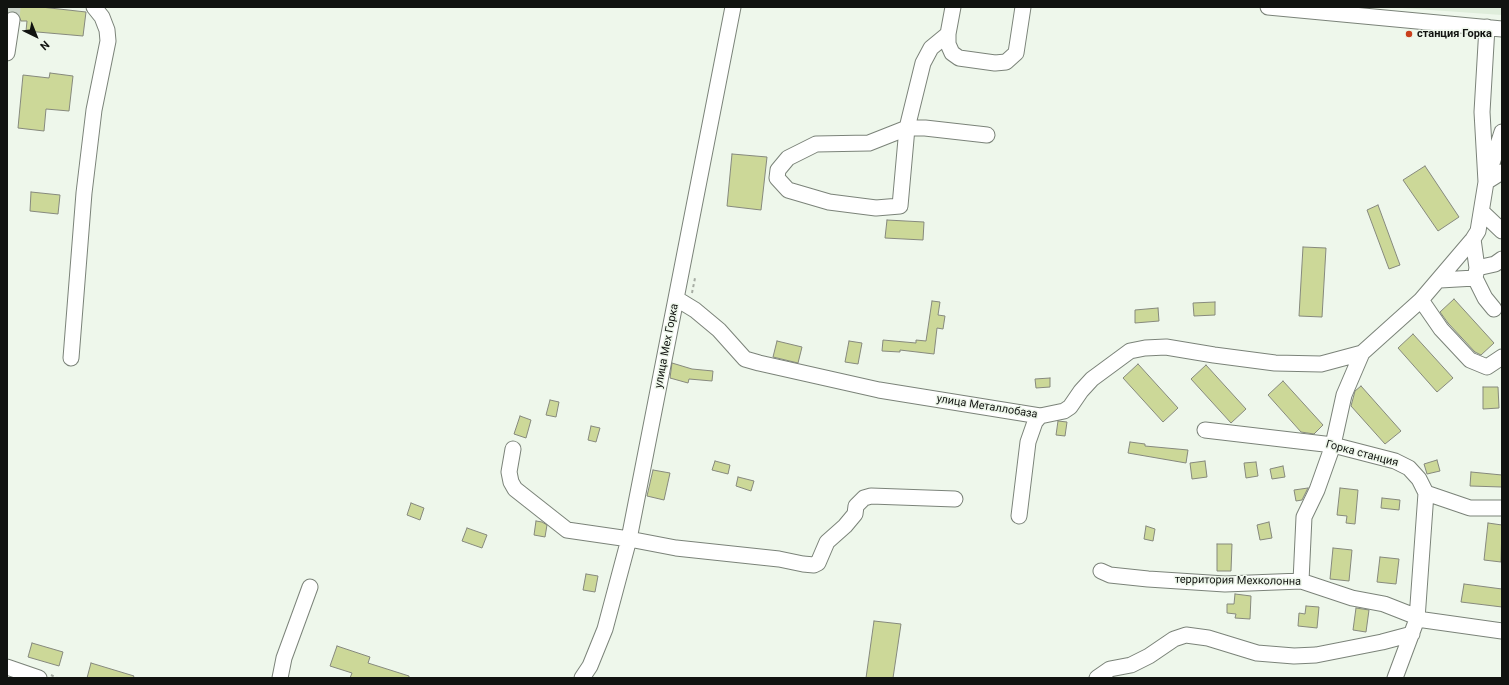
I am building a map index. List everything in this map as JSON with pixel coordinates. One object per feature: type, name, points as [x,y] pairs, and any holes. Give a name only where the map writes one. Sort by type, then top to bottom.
[{"type":"street","points":[[71,358],[84,193],[94,110],[108,41],[108,30],[102,17],[94,7]]},
{"type":"street","name":"улица Мех Горка","points":[[582,678],[590,666],[605,629],[629,538],[733,7]]},
{"type":"street","points":[[953,7],[948,34],[948,44],[952,52],[959,58],[986,63],[1006,62],[1016,53],[1023,7]]},
{"type":"street","points":[[1268,7],[1495,28],[1482,112],[1486,182]]},
{"type":"street","points":[[7,53],[12,20]]},
{"type":"street","points":[[948,34],[931,48],[923,63],[907,128],[900,206],[876,208],[829,202],[788,190],[777,178],[778,170],[788,158],[816,144],[869,143],[907,128],[925,128],[987,135]]},
{"type":"street","points":[[1494,309],[1485,298],[1476,273],[1474,239],[1478,231],[1482,212],[1486,182],[1502,132]]},
{"type":"street","points":[[1486,182],[1502,172]]},
{"type":"street","points":[[1482,212],[1502,231]]},
{"type":"street","name":"улица Металлобаза","points":[[677,299],[695,310],[719,330],[745,359],[759,364],[879,390],[1040,416],[1064,411],[1075,401],[1081,391],[1092,379],[1130,351],[1145,348],[1166,347],[1214,356],[1290,364],[1321,364],[1362,353],[1421,300],[1440,280],[1474,239]]},
{"type":"street","points":[[1440,280],[1476,273],[1502,259]]},
{"type":"street","points":[[1421,300],[1441,329],[1470,360],[1487,367],[1502,358]]},
{"type":"street","points":[[1301,581],[1304,517],[1317,490],[1333,445],[1344,395],[1362,353]]},
{"type":"street","points":[[1019,516],[1028,442],[1034,422],[1040,416]]},
{"type":"street","name":"Горка станция","points":[[1205,430],[1333,445],[1395,461],[1409,468],[1419,479],[1426,492]]},
{"type":"street","points":[[513,449],[509,472],[510,482],[515,489],[567,530],[629,538],[676,548],[745,555],[814,565],[818,563],[827,542],[845,526],[855,514],[856,506],[864,498],[871,496],[955,499]]},
{"type":"street","points":[[1395,678],[1417,619],[1426,492],[1470,508],[1502,508]]},
{"type":"street","name":"территория Мехколонна","points":[[1101,571],[1110,574],[1148,579],[1225,584],[1301,581],[1352,598],[1384,604],[1412,615],[1417,619],[1502,631]]},
{"type":"street","points":[[280,678],[284,658],[310,587]]},
{"type":"street","points":[[1097,678],[1110,669],[1131,666],[1174,639],[1186,635],[1208,638],[1257,653],[1294,656],[1316,655],[1382,642],[1412,634]]},
{"type":"street","points":[[7,667],[39,678]]},
{"type":"path","points":[[692,294],[696,271]]},
{"type":"shaded area","points":[[1388,7],[1502,7],[1502,15]]},
{"type":"building","points":[[7,7],[41,7],[86,12],[83,36],[26,31],[27,21],[21,21],[18,13],[14,11],[7,13]]},
{"type":"building","points":[[50,73],[73,76],[69,111],[46,109],[44,131],[18,128],[23,75],[49,78]]},
{"type":"building","points":[[732,154],[767,157],[761,210],[727,206]]},
{"type":"building","points":[[1425,166],[1459,217],[1438,231],[1403,180]]},
{"type":"building","points":[[31,192],[60,195],[58,214],[30,211]]},
{"type":"building","points":[[1378,205],[1400,265],[1389,269],[1367,210]]},
{"type":"building","points":[[887,220],[924,222],[923,240],[885,238]]},
{"type":"building","points":[[1303,247],[1326,248],[1322,317],[1299,316]]},
{"type":"building","points":[[1454,299],[1494,343],[1481,355],[1475,352],[1448,323],[1440,312]]},
{"type":"building","points":[[932,301],[940,302],[938,315],[945,316],[943,329],[937,328],[934,354],[900,350],[900,352],[882,351],[883,340],[916,343],[916,340],[926,341]]},
{"type":"building","points":[[1215,302],[1215,315],[1194,316],[1193,303]]},
{"type":"building","points":[[1158,308],[1159,321],[1135,323],[1135,310]]},
{"type":"building","points":[[1413,334],[1453,378],[1437,392],[1398,348]]},
{"type":"building","points":[[777,341],[802,347],[798,363],[773,357]]},
{"type":"building","points":[[849,341],[862,343],[858,364],[845,362]]},
{"type":"building","points":[[672,363],[692,369],[713,371],[712,381],[689,379],[688,383],[670,378]]},
{"type":"building","points":[[1138,364],[1178,408],[1163,422],[1123,378]]},
{"type":"building","points":[[1206,365],[1246,409],[1231,423],[1191,379]]},
{"type":"building","points":[[1050,378],[1050,387],[1036,388],[1035,379]]},
{"type":"building","points":[[1283,381],[1323,425],[1314,434],[1301,432],[1268,395]]},
{"type":"building","points":[[1361,386],[1401,431],[1385,444],[1351,406],[1355,391]]},
{"type":"building","points":[[1483,387],[1498,387],[1499,408],[1483,409]]},
{"type":"building","points":[[550,400],[559,402],[556,417],[546,415]]},
{"type":"building","points":[[520,416],[531,420],[526,438],[514,434]]},
{"type":"building","points":[[1058,421],[1067,422],[1065,436],[1056,435]]},
{"type":"building","points":[[591,426],[600,428],[596,442],[588,440]]},
{"type":"building","points":[[1130,442],[1145,444],[1145,446],[1188,450],[1186,463],[1128,453]]},
{"type":"building","points":[[1437,460],[1440,471],[1427,474],[1424,464]]},
{"type":"building","points":[[715,461],[730,465],[728,474],[712,470]]},
{"type":"building","points":[[1205,461],[1207,477],[1192,479],[1190,463]]},
{"type":"building","points":[[1256,462],[1258,476],[1246,478],[1244,463]]},
{"type":"building","points":[[1283,466],[1285,477],[1272,479],[1270,469]]},
{"type":"building","points":[[653,470],[670,473],[664,500],[647,496]]},
{"type":"building","points":[[1471,472],[1502,475],[1502,487],[1470,486]]},
{"type":"building","points":[[738,477],[754,481],[751,491],[736,486]]},
{"type":"building","points":[[1308,488],[1302,500],[1296,501],[1294,490]]},
{"type":"building","points":[[1340,488],[1358,490],[1355,524],[1346,523],[1347,516],[1337,515]]},
{"type":"building","points":[[1382,498],[1400,500],[1399,510],[1381,508]]},
{"type":"building","points":[[411,503],[424,508],[420,520],[407,515]]},
{"type":"building","points":[[536,521],[547,525],[545,537],[534,535]]},
{"type":"building","points":[[1269,522],[1272,538],[1260,540],[1257,525]]},
{"type":"building","points":[[1488,523],[1502,525],[1501,562],[1484,560]]},
{"type":"building","points":[[1146,526],[1155,529],[1153,541],[1144,539]]},
{"type":"building","points":[[467,528],[487,535],[482,548],[462,541]]},
{"type":"building","points":[[1217,544],[1232,544],[1231,571],[1217,571]]},
{"type":"building","points":[[1333,548],[1352,550],[1349,581],[1330,579]]},
{"type":"building","points":[[1380,557],[1399,559],[1396,584],[1377,582]]},
{"type":"building","points":[[586,574],[598,576],[595,592],[583,590]]},
{"type":"building","points":[[1464,584],[1502,589],[1502,607],[1461,602]]},
{"type":"building","points":[[1235,594],[1251,596],[1250,619],[1235,618],[1236,614],[1227,613],[1227,604],[1234,604]]},
{"type":"building","points":[[1306,606],[1319,607],[1317,628],[1298,626],[1299,613],[1305,614]]},
{"type":"building","points":[[1356,608],[1369,610],[1366,632],[1353,630]]},
{"type":"building","points":[[874,621],[901,624],[893,678],[866,678]]},
{"type":"building","points":[[32,643],[63,652],[59,666],[28,657]]},
{"type":"building","points":[[337,646],[370,657],[368,663],[409,676],[409,678],[350,678],[352,673],[330,666]]},
{"type":"building","points":[[91,663],[134,676],[133,678],[87,678]]},
{"type":"tunnel","points":[[12,20],[13,7]]},
{"type":"place","name":"станция Горка","points":[[1409,34]]}]
